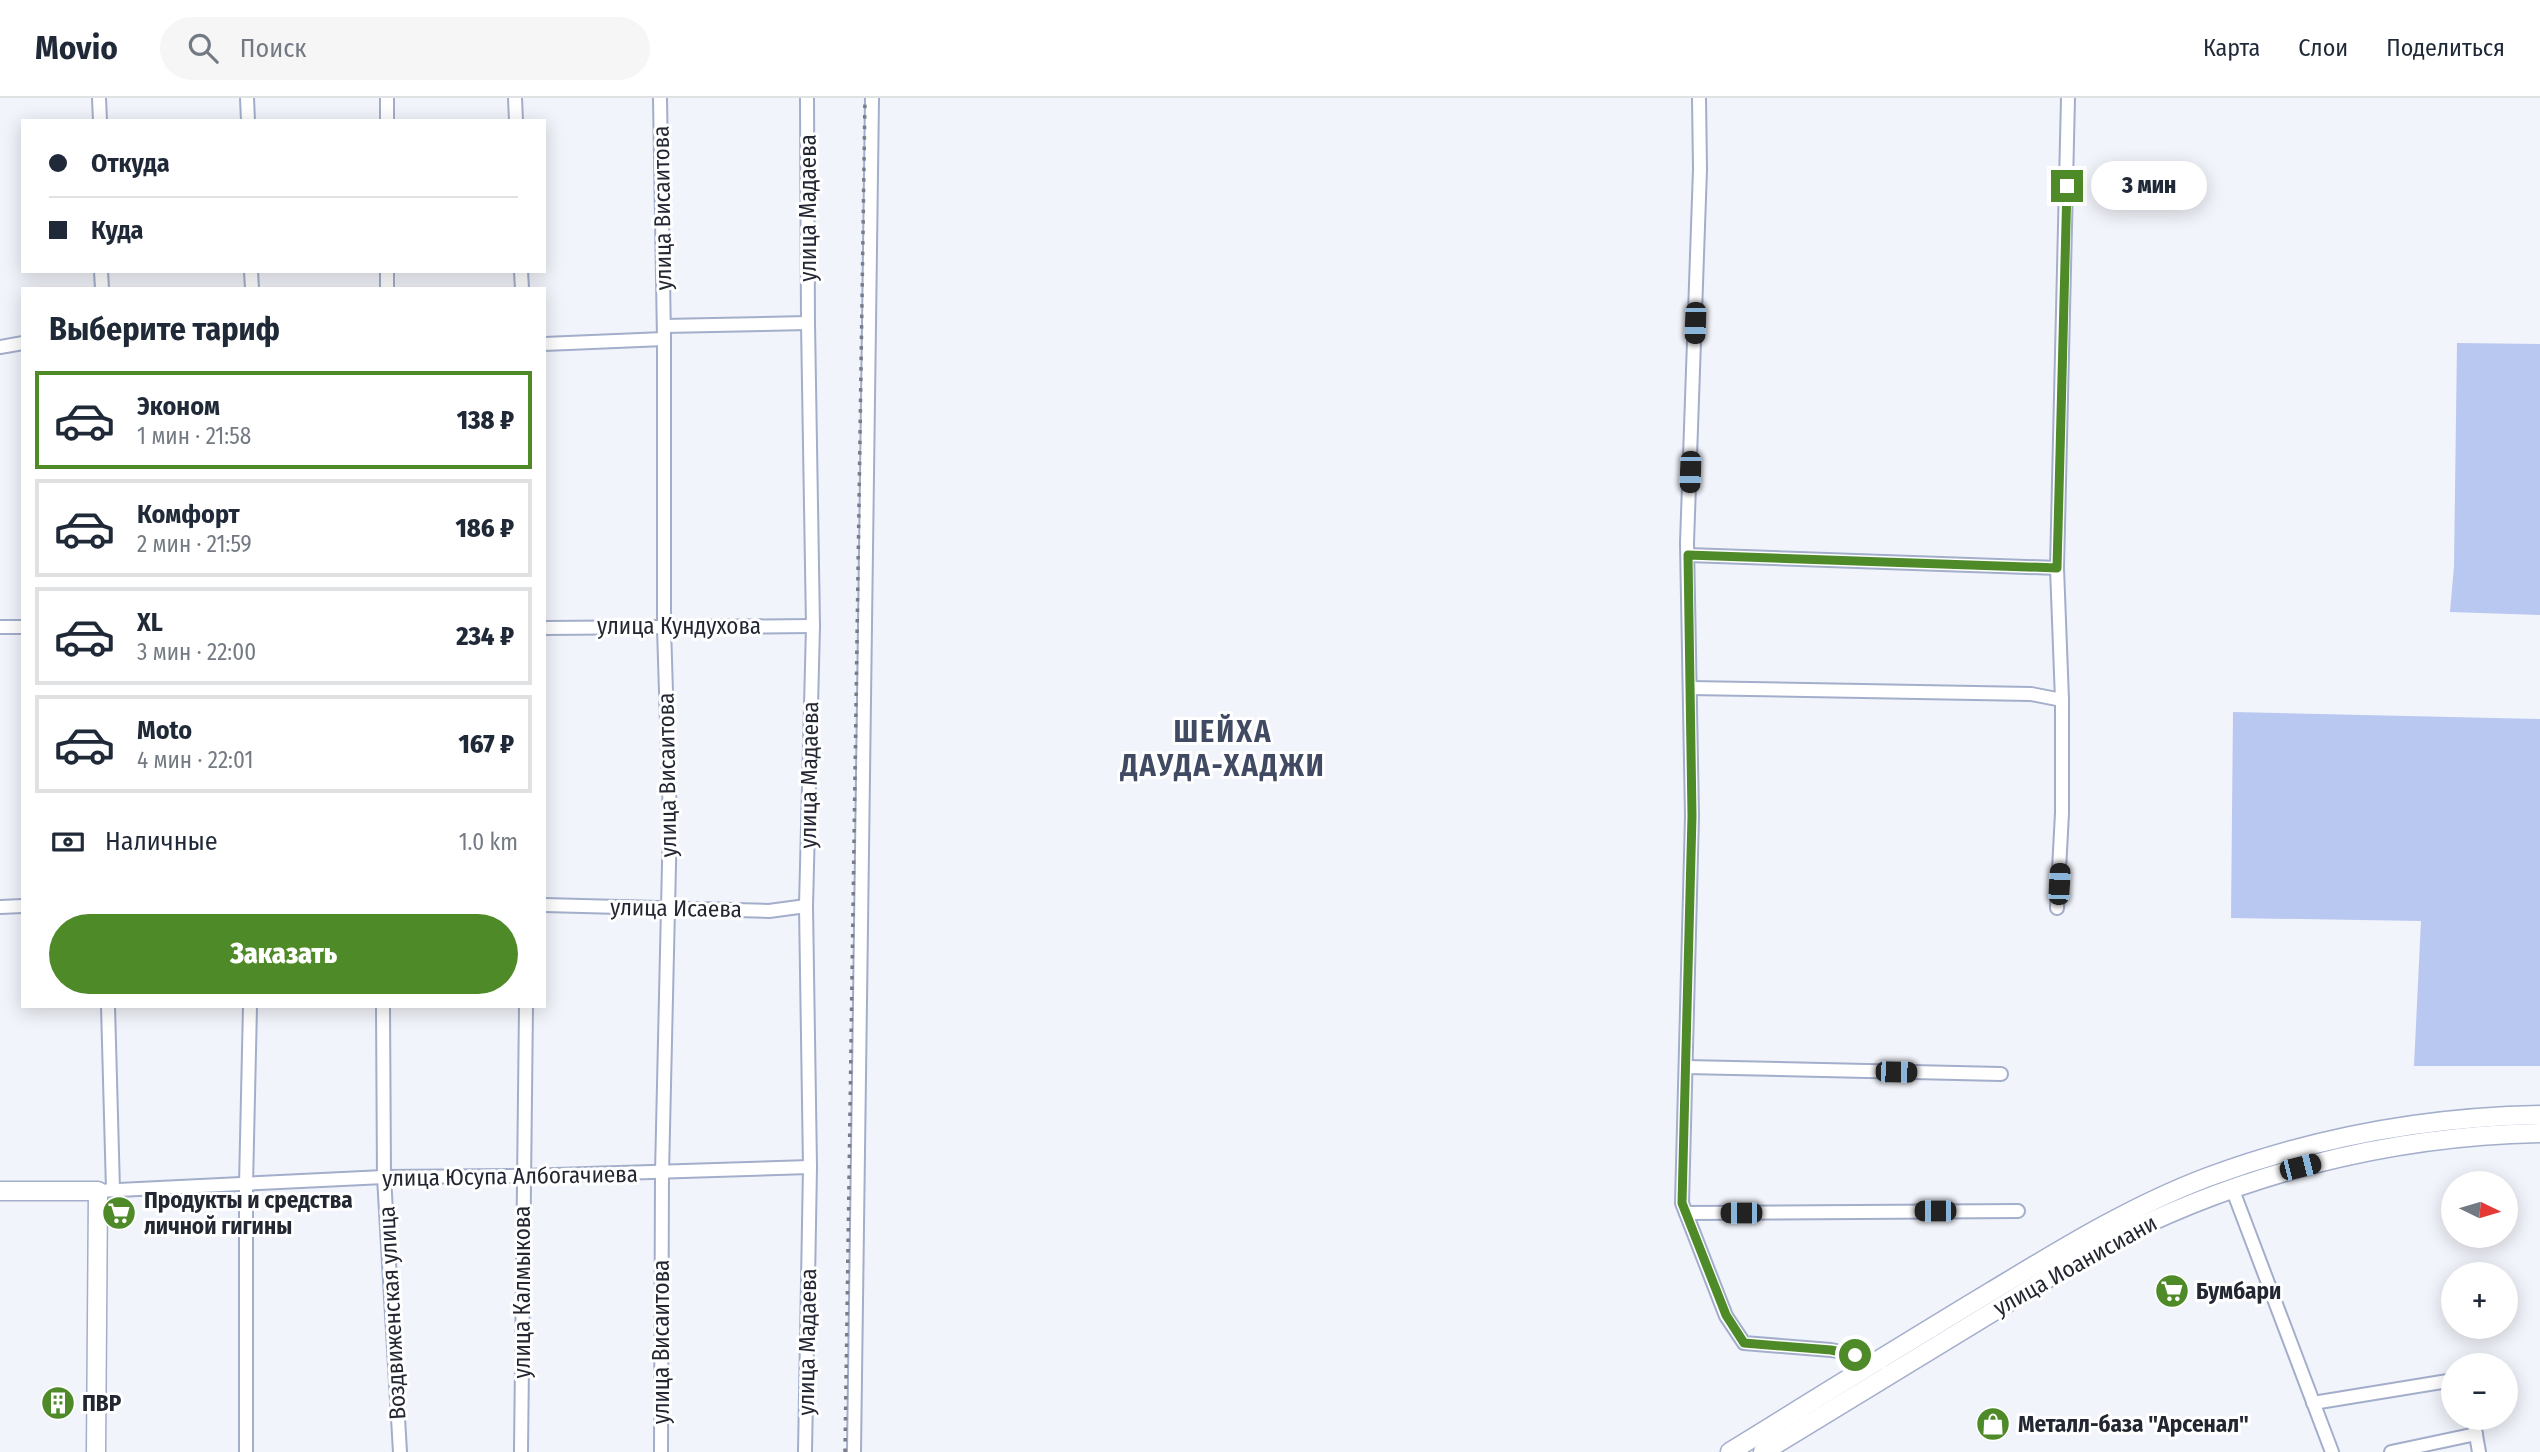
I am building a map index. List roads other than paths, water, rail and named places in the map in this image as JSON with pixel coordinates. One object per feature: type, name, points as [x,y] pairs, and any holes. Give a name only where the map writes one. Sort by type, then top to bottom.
[{"type":"main road","points":[[1730,1452],[1883,1366],[2105,1223],[2205,1178],[2264,1158],[2333,1140],[2423,1124],[2540,1115]]},
{"type":"main road","name":"улица Иоанисиани","points":[[1763,1452],[1883,1366],[2140,1226],[2232,1188],[2277,1172],[2398,1145],[2458,1137],[2540,1133]]},
{"type":"main road","name":"улица Юсупа Албогачиева","points":[[0,1191],[105,1191]]},
{"type":"main road","points":[[96,1452],[105,1191]]},
{"type":"street","points":[[99,98],[100,119]]},
{"type":"street","points":[[247,98],[248,119]]},
{"type":"street","points":[[387,98],[387,119]]},
{"type":"street","points":[[515,98],[516,119]]},
{"type":"street","name":"улица Висаитова","points":[[660,98],[664,333],[664,628],[670,820],[662,1173],[661,1452]]},
{"type":"street","name":"улица Мадаева","points":[[804,1452],[810,1167],[806,906],[813,626],[807,98]]},
{"type":"street","points":[[854,1452],[872,98]]},
{"type":"street","points":[[1699,98],[1700,169],[1688,555],[1692,816],[1682,1203],[1726,1315],[1744,1343],[1831,1350],[1883,1366]]},
{"type":"street","points":[[2057,908],[2062,813],[2062,700],[2057,568],[2068,98]]},
{"type":"street","points":[[546,344],[808,323]]},
{"type":"street","points":[[0,347],[21,343]]},
{"type":"street","points":[[1688,555],[2057,568]]},
{"type":"street","name":"улица Кундухова","points":[[546,628],[813,626]]},
{"type":"street","points":[[0,627],[21,627]]},
{"type":"street","points":[[1690,688],[2031,694],[2062,700]]},
{"type":"street","name":"улица Исаева","points":[[546,905],[769,911],[806,906]]},
{"type":"street","points":[[0,907],[21,906]]},
{"type":"street","points":[[105,1191],[108,1008]]},
{"type":"street","points":[[246,1452],[246,1185],[250,1008]]},
{"type":"street","name":"Воздвиженская улица","points":[[383,1008],[384,1177],[400,1452]]},
{"type":"street","name":"улица Калмыкова","points":[[521,1452],[526,1008]]},
{"type":"street","points":[[1686,1067],[2001,1074]]},
{"type":"street","name":"улица Юсупа Албогачиева","points":[[105,1191],[384,1177],[662,1173],[810,1167]]},
{"type":"street","points":[[2232,1188],[2332,1452]]},
{"type":"street","points":[[1686,1213],[2018,1211]]},
{"type":"street","points":[[2314,1403],[2441,1382]]},
{"type":"street","points":[[2475,1430],[2479,1452]]},
{"type":"street","points":[[2391,1452],[2476,1434]]},
{"type":"railway","points":[[845,1452],[865,98]]},
{"type":"place","name":"Продукты и средства личной гигины","points":[[119,1213]]},
{"type":"place","name":"Бумбари","points":[[2172,1291]]},
{"type":"place","name":"ПВР","points":[[58,1403]]},
{"type":"place","name":"Металл-база \"Арсенал\"","points":[[1993,1424]]},
{"type":"district","name":"ШЕЙХА ДАУДА-ХАДЖИ","points":[[1223,749]]}]
